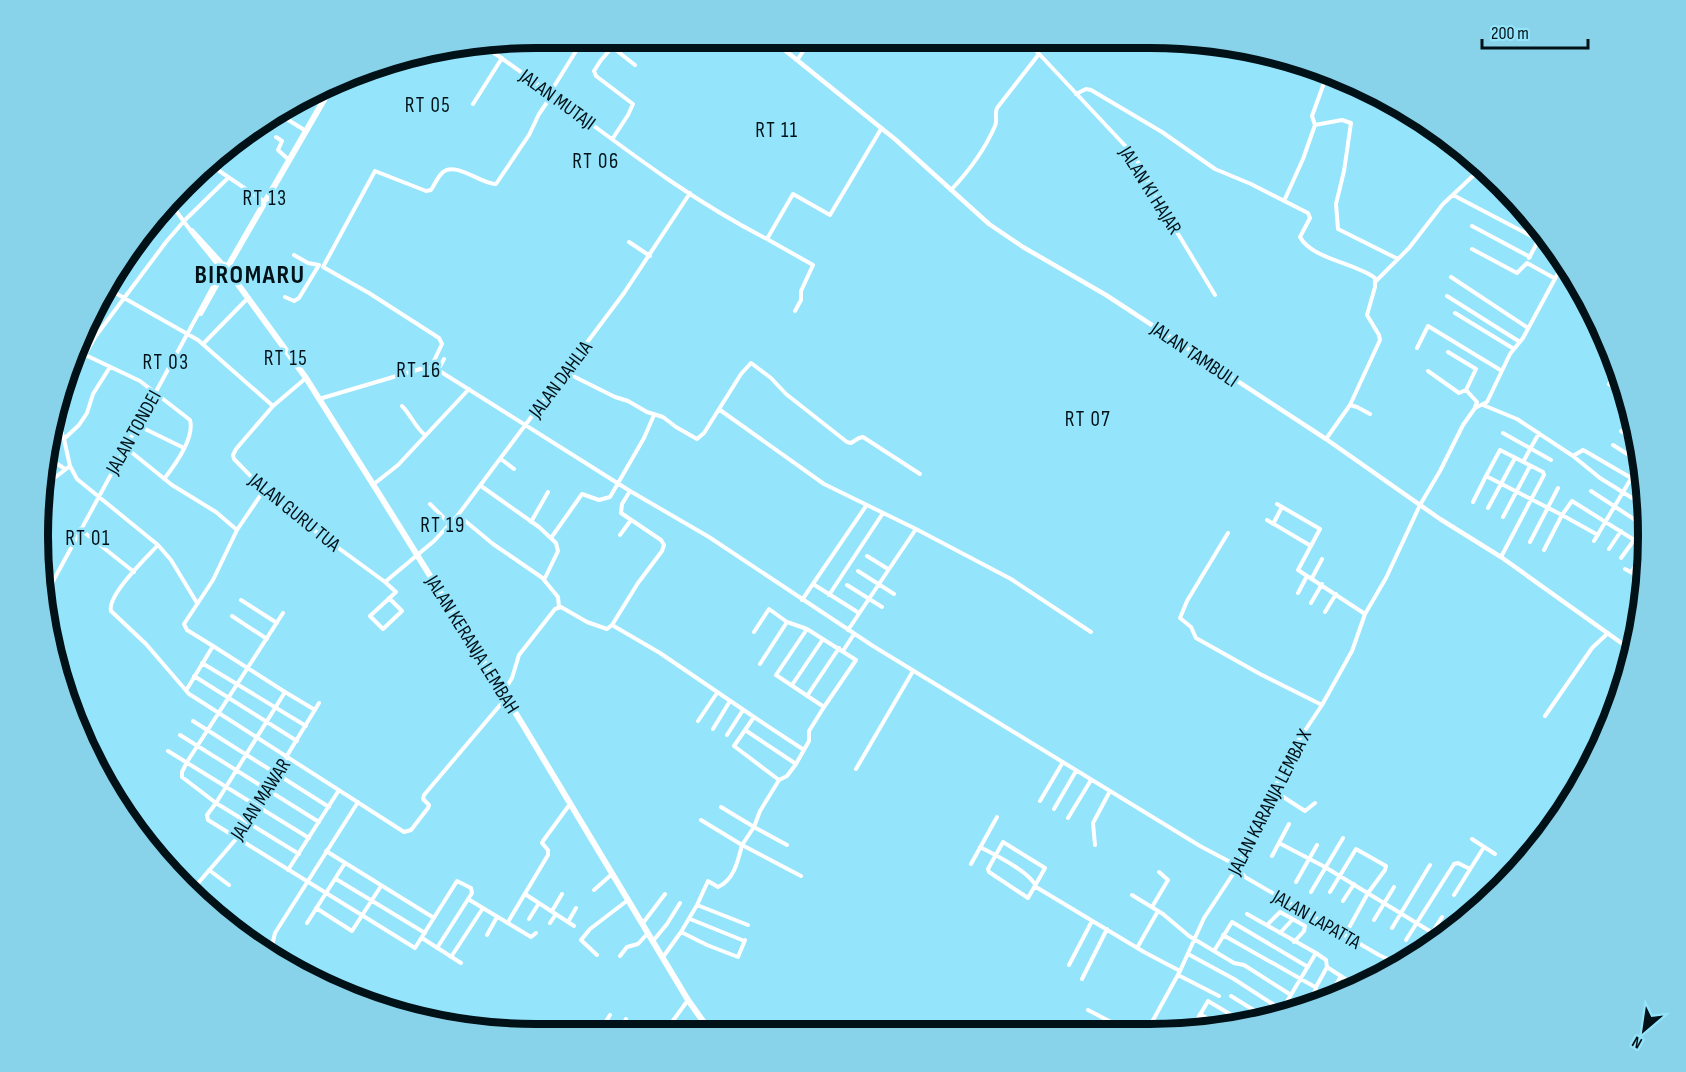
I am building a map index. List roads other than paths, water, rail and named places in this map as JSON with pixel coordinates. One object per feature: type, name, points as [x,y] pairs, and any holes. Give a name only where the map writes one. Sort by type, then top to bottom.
[{"type":"main road","points":[[264,322],[245,301],[224,269],[250,229],[327,95]]},
{"type":"main road","name":"JALAN KERANJA LEMBAH","points":[[224,269],[306,378],[505,695],[688,1000],[704,1022]]},
{"type":"street","points":[[285,297],[294,302],[299,298],[321,266],[376,170],[426,191],[431,189],[445,171],[458,170],[494,184],[499,182],[578,48]]},
{"type":"street","points":[[611,48],[598,64],[594,74],[633,105],[613,138]]},
{"type":"street","points":[[613,48],[635,65]]},
{"type":"street","name":"JALAN TAMBULI","points":[[783,48],[881,129],[989,224],[1023,247],[1106,295],[1326,439],[1457,531],[1501,557],[1625,646]]},
{"type":"street","points":[[798,59],[805,48]]},
{"type":"street","name":"JALAN KI HAJAR","points":[[1033,48],[1118,138],[1140,165],[1157,199],[1215,295]]},
{"type":"street","name":"JALAN MUTAJI","points":[[490,50],[726,217],[813,265],[795,311]]},
{"type":"street","points":[[951,190],[978,155],[996,125],[994,114],[999,105],[1039,54]]},
{"type":"street","points":[[473,104],[502,58]]},
{"type":"street","points":[[1284,201],[1315,125],[1312,116],[1325,81]]},
{"type":"street","points":[[1076,94],[1086,88],[1091,90],[1162,132],[1215,169],[1243,180],[1310,215],[1300,237],[1303,241],[1325,256],[1368,273],[1375,281]]},
{"type":"street","points":[[285,118],[306,131]]},
{"type":"street","points":[[1315,125],[1342,120],[1351,123],[1344,171],[1336,204],[1338,229],[1398,259]]},
{"type":"street","points":[[767,239],[793,194],[830,215],[881,129]]},
{"type":"street","points":[[276,137],[282,141],[278,150],[289,160]]},
{"type":"street","points":[[1326,439],[1350,405],[1380,340],[1367,315],[1375,281],[1409,248],[1443,204],[1475,174],[1429,137]]},
{"type":"street","points":[[215,168],[265,202]]},
{"type":"street","points":[[164,479],[184,448],[192,422],[140,381],[85,355],[95,337],[184,221],[228,178]]},
{"type":"street","name":"JALAN DAHLIA","points":[[417,555],[450,524],[481,486],[650,256],[690,193]]},
{"type":"street","points":[[1453,195],[1535,238],[1537,243],[1542,246]]},
{"type":"street","points":[[174,208],[193,234],[224,269]]},
{"type":"street","points":[[1472,226],[1530,257]]},
{"type":"street","points":[[629,242],[650,256]]},
{"type":"street","points":[[1472,249],[1517,273],[1527,263],[1537,243]]},
{"type":"street","points":[[294,255],[308,263],[321,266],[369,293],[439,338],[442,344],[431,367],[319,399]]},
{"type":"street","points":[[1527,263],[1554,278]]},
{"type":"street","name":"JALAN TONDEI","points":[[51,585],[224,269]]},
{"type":"street","points":[[1474,408],[1487,402],[1559,270]]},
{"type":"street","points":[[1451,277],[1528,328]]},
{"type":"street","points":[[113,292],[203,344],[273,406]]},
{"type":"street","points":[[1447,296],[1520,342]]},
{"type":"street","points":[[203,344],[245,301]]},
{"type":"street","points":[[1455,313],[1514,349]]},
{"type":"street","points":[[1417,348],[1428,326],[1502,371]]},
{"type":"street","points":[[1428,370],[1459,393],[1466,390],[1476,369],[1448,352]]},
{"type":"street","points":[[438,370],[444,359]]},
{"type":"street","points":[[566,372],[654,415],[663,417],[676,428],[697,439],[702,436],[741,374],[751,363],[771,378],[786,394],[848,442],[852,443],[863,437],[920,474]]},
{"type":"street","points":[[64,439],[79,425],[87,413],[91,398],[110,367]]},
{"type":"street","name":"JALAN LAPATTA","points":[[431,367],[630,491],[726,547],[802,600],[913,671],[1110,792],[1227,860],[1245,877],[1392,960]]},
{"type":"street","name":"JALAN GURU TUA","points":[[306,378],[273,406],[236,449],[233,455],[235,461],[295,518],[385,582]]},
{"type":"street","points":[[373,485],[398,465],[469,389]]},
{"type":"street","points":[[1466,390],[1477,402],[1474,408]]},
{"type":"street","points":[[1350,405],[1370,414]]},
{"type":"street","points":[[1483,405],[1517,419],[1573,456],[1600,478],[1637,501]]},
{"type":"street","points":[[402,406],[416,427],[426,435]]},
{"type":"street","name":"JALAN KARANJA LEMBA X","points":[[1151,1024],[1179,973],[1208,912],[1237,868],[1298,740],[1322,705],[1352,651],[1365,614],[1386,578],[1420,505],[1474,408]]},
{"type":"street","points":[[720,410],[824,484],[1011,579],[1091,632]]},
{"type":"street","points":[[551,538],[582,494],[599,500],[607,499],[645,438],[654,415]]},
{"type":"street","points":[[137,425],[184,448]]},
{"type":"street","points":[[60,429],[70,466],[77,479],[158,545],[171,560],[197,603]]},
{"type":"street","points":[[1621,431],[1627,435]]},
{"type":"street","points":[[1503,433],[1551,460]]},
{"type":"street","points":[[1523,462],[1539,433]]},
{"type":"street","points":[[1613,446],[1631,456]]},
{"type":"street","points":[[125,447],[164,479],[213,509],[237,530]]},
{"type":"street","points":[[1473,502],[1500,450],[1543,472],[1544,475],[1501,557]]},
{"type":"street","points":[[1573,456],[1585,450],[1635,480]]},
{"type":"street","points":[[1488,508],[1515,458]]},
{"type":"street","points":[[501,459],[514,469]]},
{"type":"street","points":[[54,461],[65,469]]},
{"type":"street","points":[[51,482],[70,466]]},
{"type":"street","points":[[1503,517],[1530,466]]},
{"type":"street","points":[[1594,541],[1634,473]]},
{"type":"street","points":[[1486,476],[1598,535]]},
{"type":"street","points":[[481,486],[531,522],[551,538],[557,546],[558,551],[544,580]]},
{"type":"street","points":[[1530,542],[1558,488]]},
{"type":"street","points":[[264,490],[237,530],[213,580],[184,626],[315,710]]},
{"type":"street","points":[[559,607],[602,629],[607,629],[612,625],[634,588],[663,548],[661,540],[621,511],[622,504],[630,491]]},
{"type":"street","points":[[1591,491],[1638,522]]},
{"type":"street","points":[[531,522],[548,492]]},
{"type":"street","points":[[1544,550],[1572,501],[1638,543]]},
{"type":"street","points":[[430,504],[450,524]]},
{"type":"street","points":[[1277,504],[1320,529],[1298,570],[1365,614]]},
{"type":"street","points":[[802,600],[866,506]]},
{"type":"street","points":[[1273,524],[1282,507]]},
{"type":"street","points":[[830,595],[883,513]]},
{"type":"street","points":[[458,515],[490,542],[544,580],[558,597],[559,607]]},
{"type":"street","points":[[620,535],[631,520]]},
{"type":"street","points":[[1267,520],[1311,546]]},
{"type":"street","points":[[80,529],[134,572]]},
{"type":"street","points":[[848,630],[916,529]]},
{"type":"street","points":[[1609,549],[1621,531]]},
{"type":"street","points":[[1228,533],[1180,618],[1191,627],[1196,638],[1269,679],[1322,705]]},
{"type":"street","points":[[1621,558],[1634,540]]},
{"type":"street","points":[[158,545],[111,602],[111,611],[146,644],[192,696],[404,832],[409,832],[428,808],[429,805],[423,799],[424,795],[505,695],[522,650],[552,612],[559,607]]},
{"type":"street","points":[[389,598],[402,611],[383,629],[370,616],[389,598],[396,592],[385,582],[417,555]]},
{"type":"street","points":[[867,556],[888,569]]},
{"type":"street","points":[[1298,593],[1322,559]]},
{"type":"street","points":[[1632,572],[1637,564]]},
{"type":"street","points":[[1625,568],[1636,575]]},
{"type":"street","points":[[858,570],[894,594]]},
{"type":"street","points":[[813,584],[859,613]]},
{"type":"street","points":[[1311,603],[1322,584]]},
{"type":"street","points":[[847,585],[882,607]]},
{"type":"street","points":[[1326,612],[1336,594]]},
{"type":"street","points":[[241,600],[277,623]]},
{"type":"street","points":[[663,957],[690,919],[708,881],[718,887],[727,883],[736,866],[742,845],[754,827],[760,811],[779,780],[787,776],[796,764],[824,706],[856,660],[807,629],[787,622],[768,609],[753,632]]},
{"type":"street","points":[[283,613],[182,772],[184,780],[216,803],[299,854]]},
{"type":"street","points":[[232,616],[267,639]]},
{"type":"street","points":[[760,664],[787,622]]},
{"type":"street","points":[[612,625],[660,653],[804,750]]},
{"type":"street","points":[[807,629],[776,675],[824,706]]},
{"type":"street","points":[[1545,716],[1592,648],[1608,633]]},
{"type":"street","points":[[807,696],[854,634]]},
{"type":"street","points":[[792,686],[823,639]]},
{"type":"street","points":[[186,689],[213,646]]},
{"type":"street","points":[[202,663],[306,726]]},
{"type":"street","points":[[856,769],[913,671]]},
{"type":"street","points":[[194,676],[297,741]]},
{"type":"street","points":[[285,692],[206,818],[415,948],[457,881],[472,889],[472,893],[436,948]]},
{"type":"street","points":[[698,721],[717,692]]},
{"type":"street","points":[[713,729],[730,701]]},
{"type":"street","name":"JALAN MAWAR","points":[[196,886],[237,838],[319,703]]},
{"type":"street","points":[[727,735],[742,710]]},
{"type":"street","points":[[754,717],[734,746],[779,780]]},
{"type":"street","points":[[193,722],[329,807]]},
{"type":"street","points":[[744,730],[796,764]]},
{"type":"street","points":[[180,735],[319,822]]},
{"type":"street","points":[[168,751],[309,838]]},
{"type":"street","points":[[1040,801],[1063,762]]},
{"type":"street","points":[[1054,809],[1076,771]]},
{"type":"street","points":[[1068,818],[1091,780]]},
{"type":"street","points":[[288,870],[339,790]]},
{"type":"street","points":[[1274,791],[1305,811],[1315,803]]},
{"type":"street","points":[[1095,845],[1093,823],[1110,792]]},
{"type":"street","points":[[272,946],[275,933],[358,802]]},
{"type":"street","points":[[508,921],[548,855],[543,841],[570,804]]},
{"type":"street","points":[[721,807],[786,845]]},
{"type":"street","points":[[971,864],[997,817]]},
{"type":"street","points":[[701,820],[801,876]]},
{"type":"street","points":[[1272,856],[1289,824]]},
{"type":"street","points":[[1311,892],[1342,838]]},
{"type":"street","points":[[1472,839],[1495,854]]},
{"type":"street","points":[[1003,842],[1044,867],[1045,870],[1036,887],[1027,898],[989,872],[988,869],[1003,842]]},
{"type":"street","points":[[1279,843],[1325,867],[1432,932]]},
{"type":"street","points":[[1296,882],[1317,845]]},
{"type":"street","points":[[980,847],[1033,880],[1036,887],[1219,996]]},
{"type":"street","points":[[1454,895],[1484,847]]},
{"type":"street","points":[[1330,892],[1356,849],[1386,867],[1368,893],[1345,935]]},
{"type":"street","points":[[326,851],[434,918]]},
{"type":"street","points":[[1406,940],[1454,864],[1458,862],[1470,869]]},
{"type":"street","points":[[307,922],[345,863]]},
{"type":"street","points":[[1392,928],[1430,865]]},
{"type":"street","points":[[209,870],[229,885]]},
{"type":"street","points":[[1152,907],[1168,880],[1159,872]]},
{"type":"street","points":[[594,890],[612,874]]},
{"type":"street","points":[[336,879],[425,933]]},
{"type":"street","points":[[1343,901],[1354,884]]},
{"type":"street","points":[[316,908],[352,931],[381,886]]},
{"type":"street","points":[[1374,920],[1394,887]]},
{"type":"street","points":[[525,894],[574,926]]},
{"type":"street","points":[[550,923],[562,894]]},
{"type":"street","points":[[643,923],[665,894]]},
{"type":"street","points":[[1132,895],[1158,911],[1194,940],[1234,963],[1244,965],[1291,995]]},
{"type":"street","points":[[468,899],[508,921],[531,937],[536,933]]},
{"type":"street","points":[[597,955],[581,940],[590,929],[628,900]]},
{"type":"street","points":[[529,919],[539,903]]},
{"type":"street","points":[[653,941],[664,929],[680,903]]},
{"type":"street","points":[[697,905],[748,925]]},
{"type":"street","points":[[451,957],[483,908]]},
{"type":"street","points":[[568,922],[576,909]]},
{"type":"street","points":[[1137,948],[1158,911]]},
{"type":"street","points":[[1267,925],[1280,912],[1293,919],[1305,928],[1294,942]]},
{"type":"street","points":[[1247,914],[1326,960],[1327,967],[1311,997]]},
{"type":"street","points":[[487,935],[497,917]]},
{"type":"street","points":[[1430,936],[1442,917]]},
{"type":"street","points":[[681,932],[738,957],[743,940],[690,919]]},
{"type":"street","points":[[1280,933],[1293,919]]},
{"type":"street","points":[[1069,965],[1092,921]]},
{"type":"street","points":[[1214,951],[1232,922],[1308,967]]},
{"type":"street","points":[[1082,979],[1107,929]]},
{"type":"street","points":[[620,956],[629,946],[638,944],[649,933]]},
{"type":"street","points":[[1223,935],[1316,987]]},
{"type":"street","points":[[422,938],[461,963]]},
{"type":"street","points":[[1285,1004],[1316,953]]},
{"type":"street","points":[[1188,954],[1234,979],[1277,1007]]},
{"type":"street","points":[[1327,967],[1349,982]]},
{"type":"street","points":[[1334,988],[1341,976]]},
{"type":"street","points":[[1231,996],[1257,1012]]},
{"type":"street","points":[[661,1024],[672,1022],[688,1000]]},
{"type":"street","points":[[1195,1022],[1209,1001],[1235,1017]]},
{"type":"street","points":[[1088,1010],[1115,1024]]},
{"type":"street","points":[[1200,1014],[1210,1020]]},
{"type":"street","points":[[604,1024],[610,1015]]},
{"type":"street","points":[[624,1024],[626,1019]]},
{"type":"district","name":"RT 05","points":[[428,105]]},
{"type":"district","name":"RT 11","points":[[777,130]]},
{"type":"district","name":"RT 06","points":[[596,161]]},
{"type":"district","name":"RT 13","points":[[265,198]]},
{"type":"district","name":"BIROMARU","points":[[250,274]]},
{"type":"district","name":"RT 15","points":[[286,358]]},
{"type":"district","name":"RT 03","points":[[166,362]]},
{"type":"district","name":"RT 16","points":[[419,370]]},
{"type":"district","name":"RT 07","points":[[1088,419]]},
{"type":"district","name":"RT 19","points":[[443,525]]},
{"type":"district","name":"RT 01","points":[[88,538]]}]
